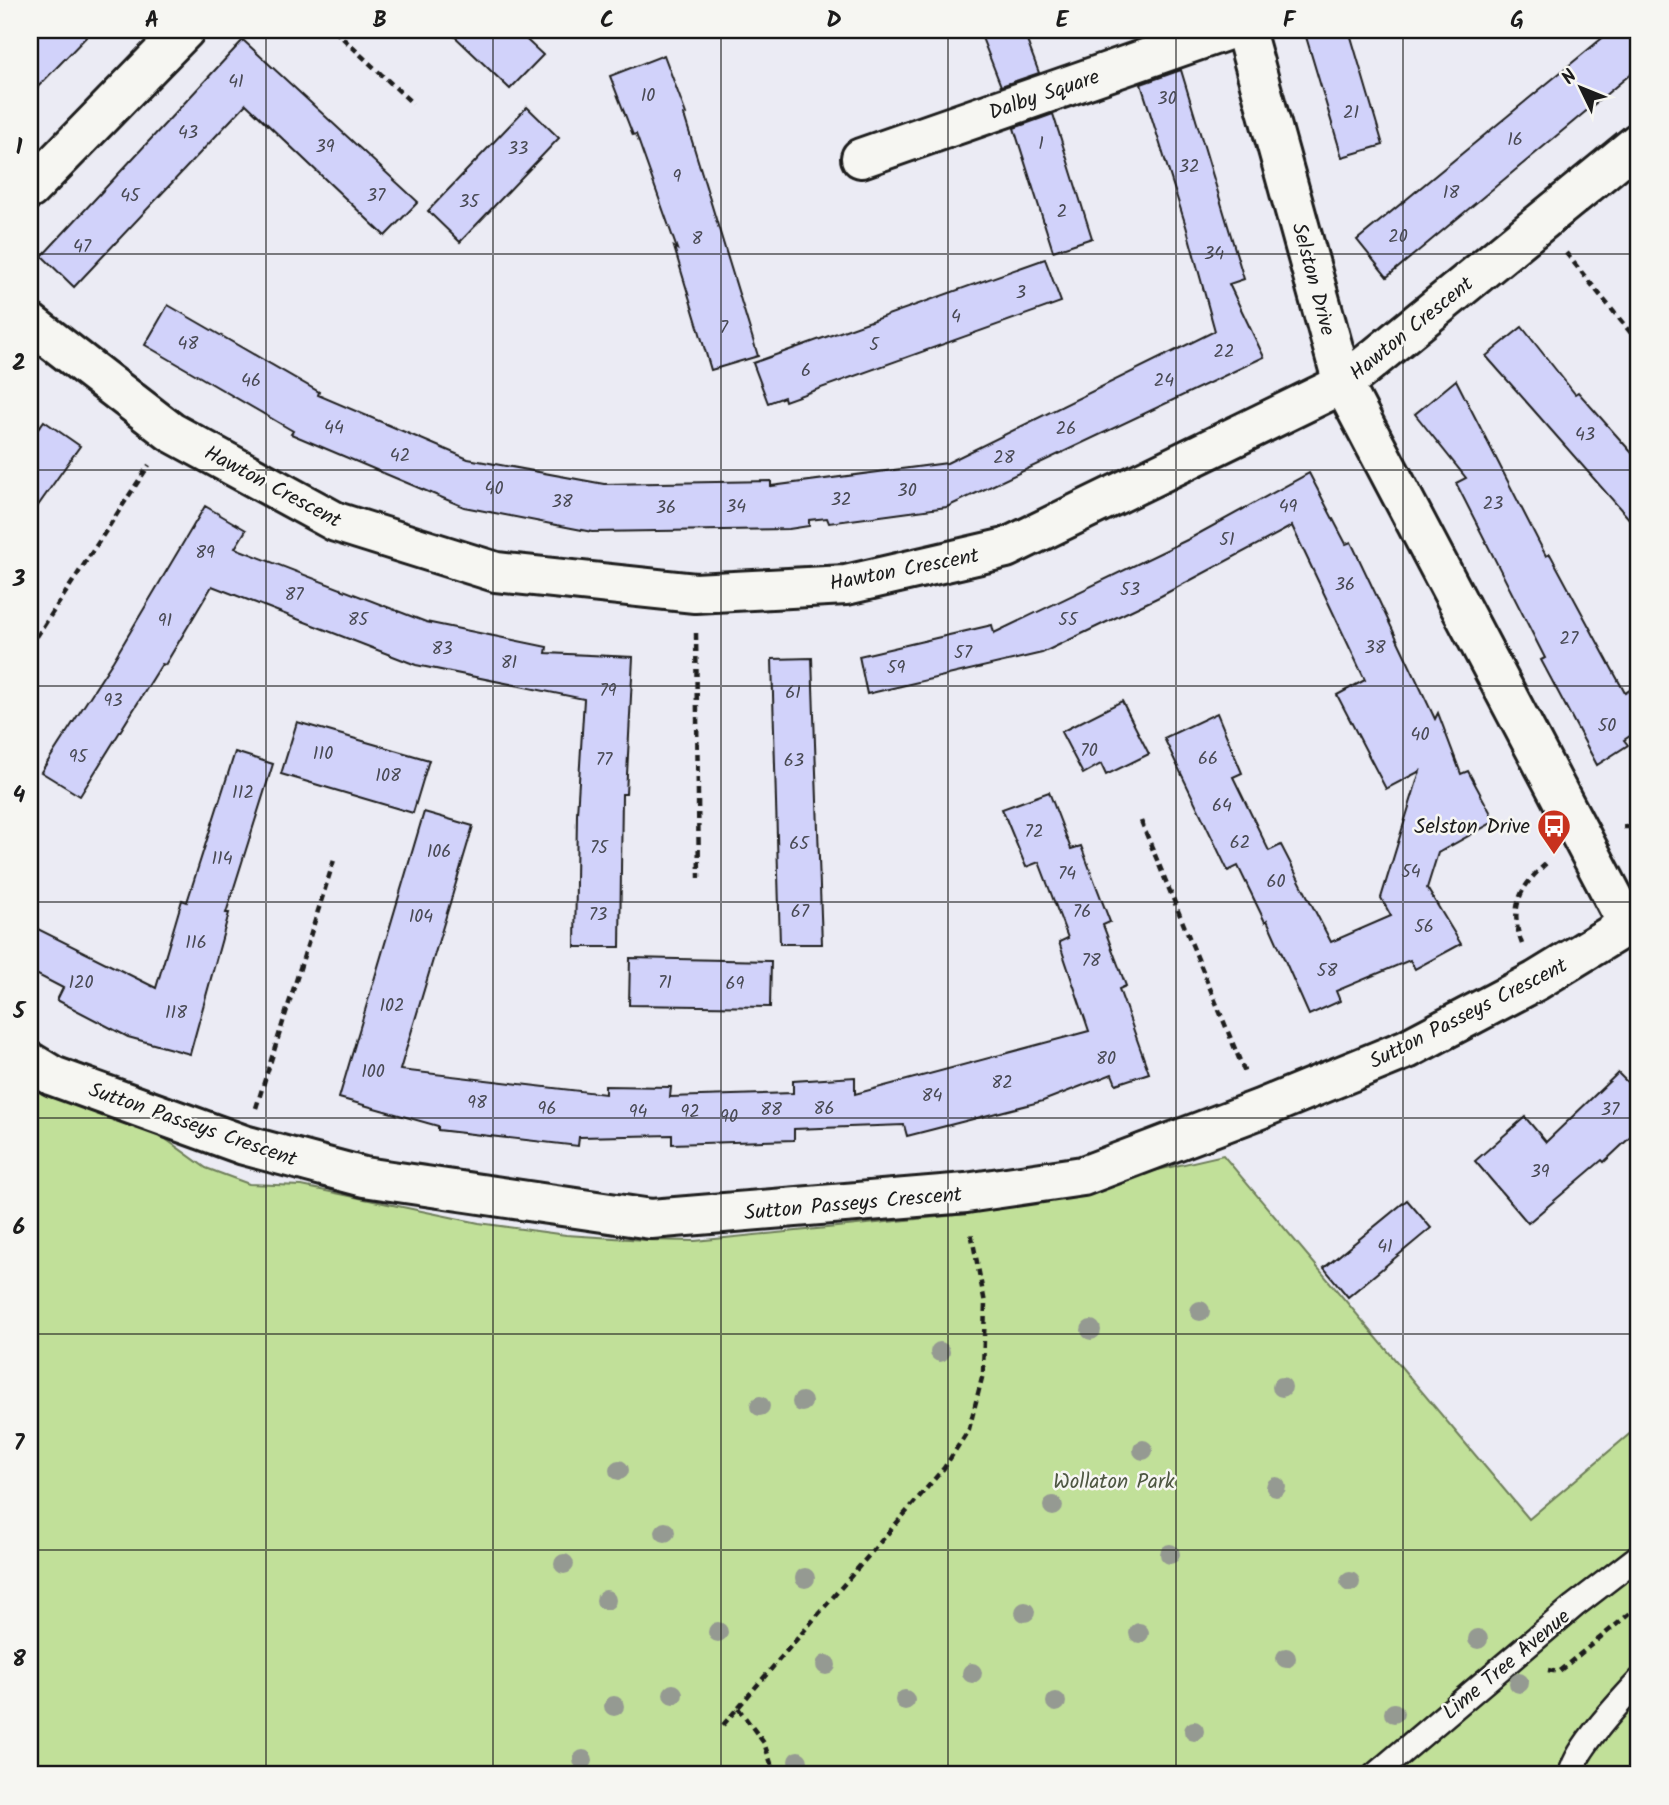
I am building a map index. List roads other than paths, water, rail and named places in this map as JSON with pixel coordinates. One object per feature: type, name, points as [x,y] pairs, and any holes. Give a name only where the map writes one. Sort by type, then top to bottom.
[{"type":"street","points":[[30,189],[185,30]]},
{"type":"street","name":"Dalby Square","points":[[861,158],[1228,30]]},
{"type":"street","name":"Selston Drive","points":[[1245,30],[1343,384],[1581,840],[1634,922]]},
{"type":"street","name":"Hawton Crescent","points":[[30,323],[171,432],[336,522],[482,568],[695,593],[846,584],[1006,548],[1343,384],[1639,142]]},
{"type":"street","name":"Sutton Passeys Crescent","points":[[30,1062],[53,1076],[244,1146],[364,1177],[651,1219],[966,1193],[1083,1176],[1260,1110],[1407,1049],[1536,981],[1634,922]]},
{"type":"lane","name":"Lime Tree Avenue","points":[[1375,1775],[1574,1606],[1639,1556]]},
{"type":"lane","points":[[1571,1775],[1572,1767],[1600,1727],[1639,1681]]},
{"type":"place","name":"Selston Drive","points":[[1554,856]]},
{"type":"park label","name":"Wollaton Park","points":[[1114,1481]]}]
